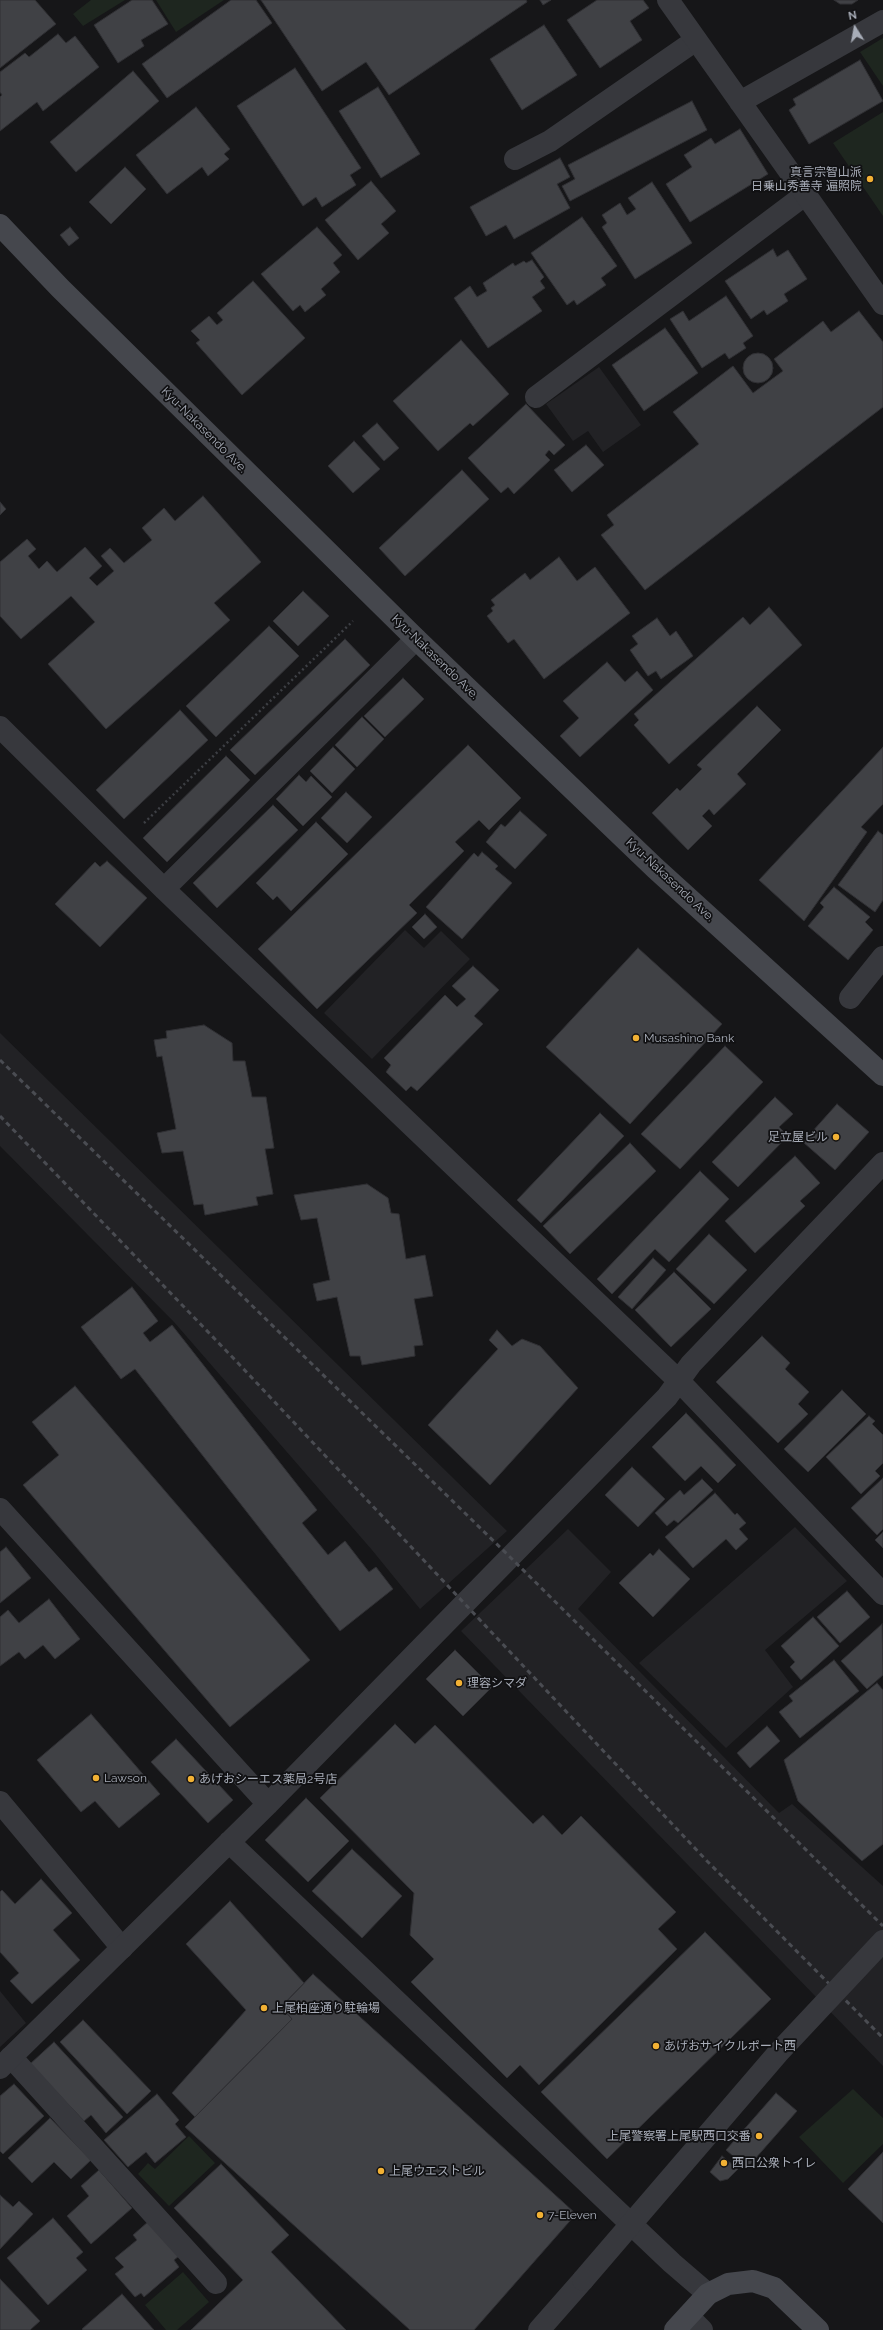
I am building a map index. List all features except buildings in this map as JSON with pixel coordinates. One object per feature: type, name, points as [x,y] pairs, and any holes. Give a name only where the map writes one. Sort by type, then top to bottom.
[{"type":"main road","name":"Kyu-Nakasendo Ave.","points":[[0,226],[60,288],[416,640],[655,868],[883,1075]]},
{"type":"main road","points":[[688,2325],[708,2294],[728,2284],[753,2281],[774,2288],[818,2330]]},
{"type":"street","points":[[668,0],[883,304]]},
{"type":"street","points":[[740,102],[883,21]]},
{"type":"street","points":[[514,159],[550,142],[696,40]]},
{"type":"street","points":[[536,397],[806,194]]},
{"type":"street","points":[[164,889],[416,640]]},
{"type":"street","points":[[0,727],[164,889],[679,1381],[883,1594]]},
{"type":"street","points":[[850,998],[883,957]]},
{"type":"street","points":[[216,2283],[6,2063],[268,1804],[667,1397],[691,1364],[883,1163]]},
{"type":"street","points":[[0,1509],[268,1804]]},
{"type":"street","points":[[0,1802],[122,1948]]},
{"type":"street","points":[[229,1842],[672,2263],[708,2294]]},
{"type":"street","points":[[539,2330],[778,2052],[883,1941]]},
{"type":"path","points":[[120,846],[375,600]]},
{"type":"shaded area","points":[[91,0],[125,0],[83,26],[73,14]]},
{"type":"shaded area","points":[[156,0],[224,0],[176,32]]},
{"type":"shaded area","points":[[883,38],[883,86],[860,52]]},
{"type":"shaded area","name":"真言宗智山派 日乗山秀善寺 遍照院","points":[[883,112],[883,216],[833,143]]},
{"type":"shaded area","points":[[599,367],[641,425],[603,452],[588,431],[573,441],[546,404]]},
{"type":"shaded area","points":[[405,930],[424,948],[441,931],[470,959],[372,1059],[324,1013]]},
{"type":"shaded area","points":[[0,1033],[507,1531],[420,1609],[372,1550],[174,1322],[0,1146]]},
{"type":"shaded area","points":[[795,1527],[847,1581],[765,1650],[793,1687],[726,1748],[639,1663]]},
{"type":"shaded area","points":[[568,1529],[611,1572],[578,1609],[779,1813],[792,1804],[883,1886],[883,2066],[461,1631]]},
{"type":"shaded area","points":[[0,1991],[26,2023],[0,2047]]},
{"type":"shaded area","points":[[853,2089],[883,2118],[883,2144],[843,2183],[799,2137]]},
{"type":"shaded area","points":[[189,2136],[215,2163],[169,2206],[138,2174],[148,2163],[155,2169]]},
{"type":"shaded area","points":[[183,2272],[209,2302],[177,2330],[166,2330],[145,2305]]},
{"type":"railway","points":[[0,1060],[510,1557],[883,1926]]},
{"type":"railway","points":[[0,1116],[237,1362],[707,1861],[883,2038]]},
{"type":"place","name":"真言宗智山派 日乗山秀善寺 遍照院","points":[[870,179]]},
{"type":"place","name":"Musashino Bank","points":[[636,1038]]},
{"type":"place","name":"足立屋ビル","points":[[836,1137]]},
{"type":"place","name":"理容シマダ","points":[[459,1683]]},
{"type":"place","name":"Lawson","points":[[96,1778]]},
{"type":"place","name":"あげおシーエス薬局2号店","points":[[191,1779]]},
{"type":"place","name":"上尾柏座通り駐輪場","points":[[264,2008]]},
{"type":"place","name":"あげおサイクルポート西","points":[[656,2046]]},
{"type":"place","name":"上尾警察署上尾駅西口交番","points":[[759,2136]]},
{"type":"place","name":"西口公衆トイレ","points":[[724,2163]]},
{"type":"place","name":"上尾ウエストビル","points":[[381,2171]]},
{"type":"place","name":"7-Eleven","points":[[540,2215]]}]
